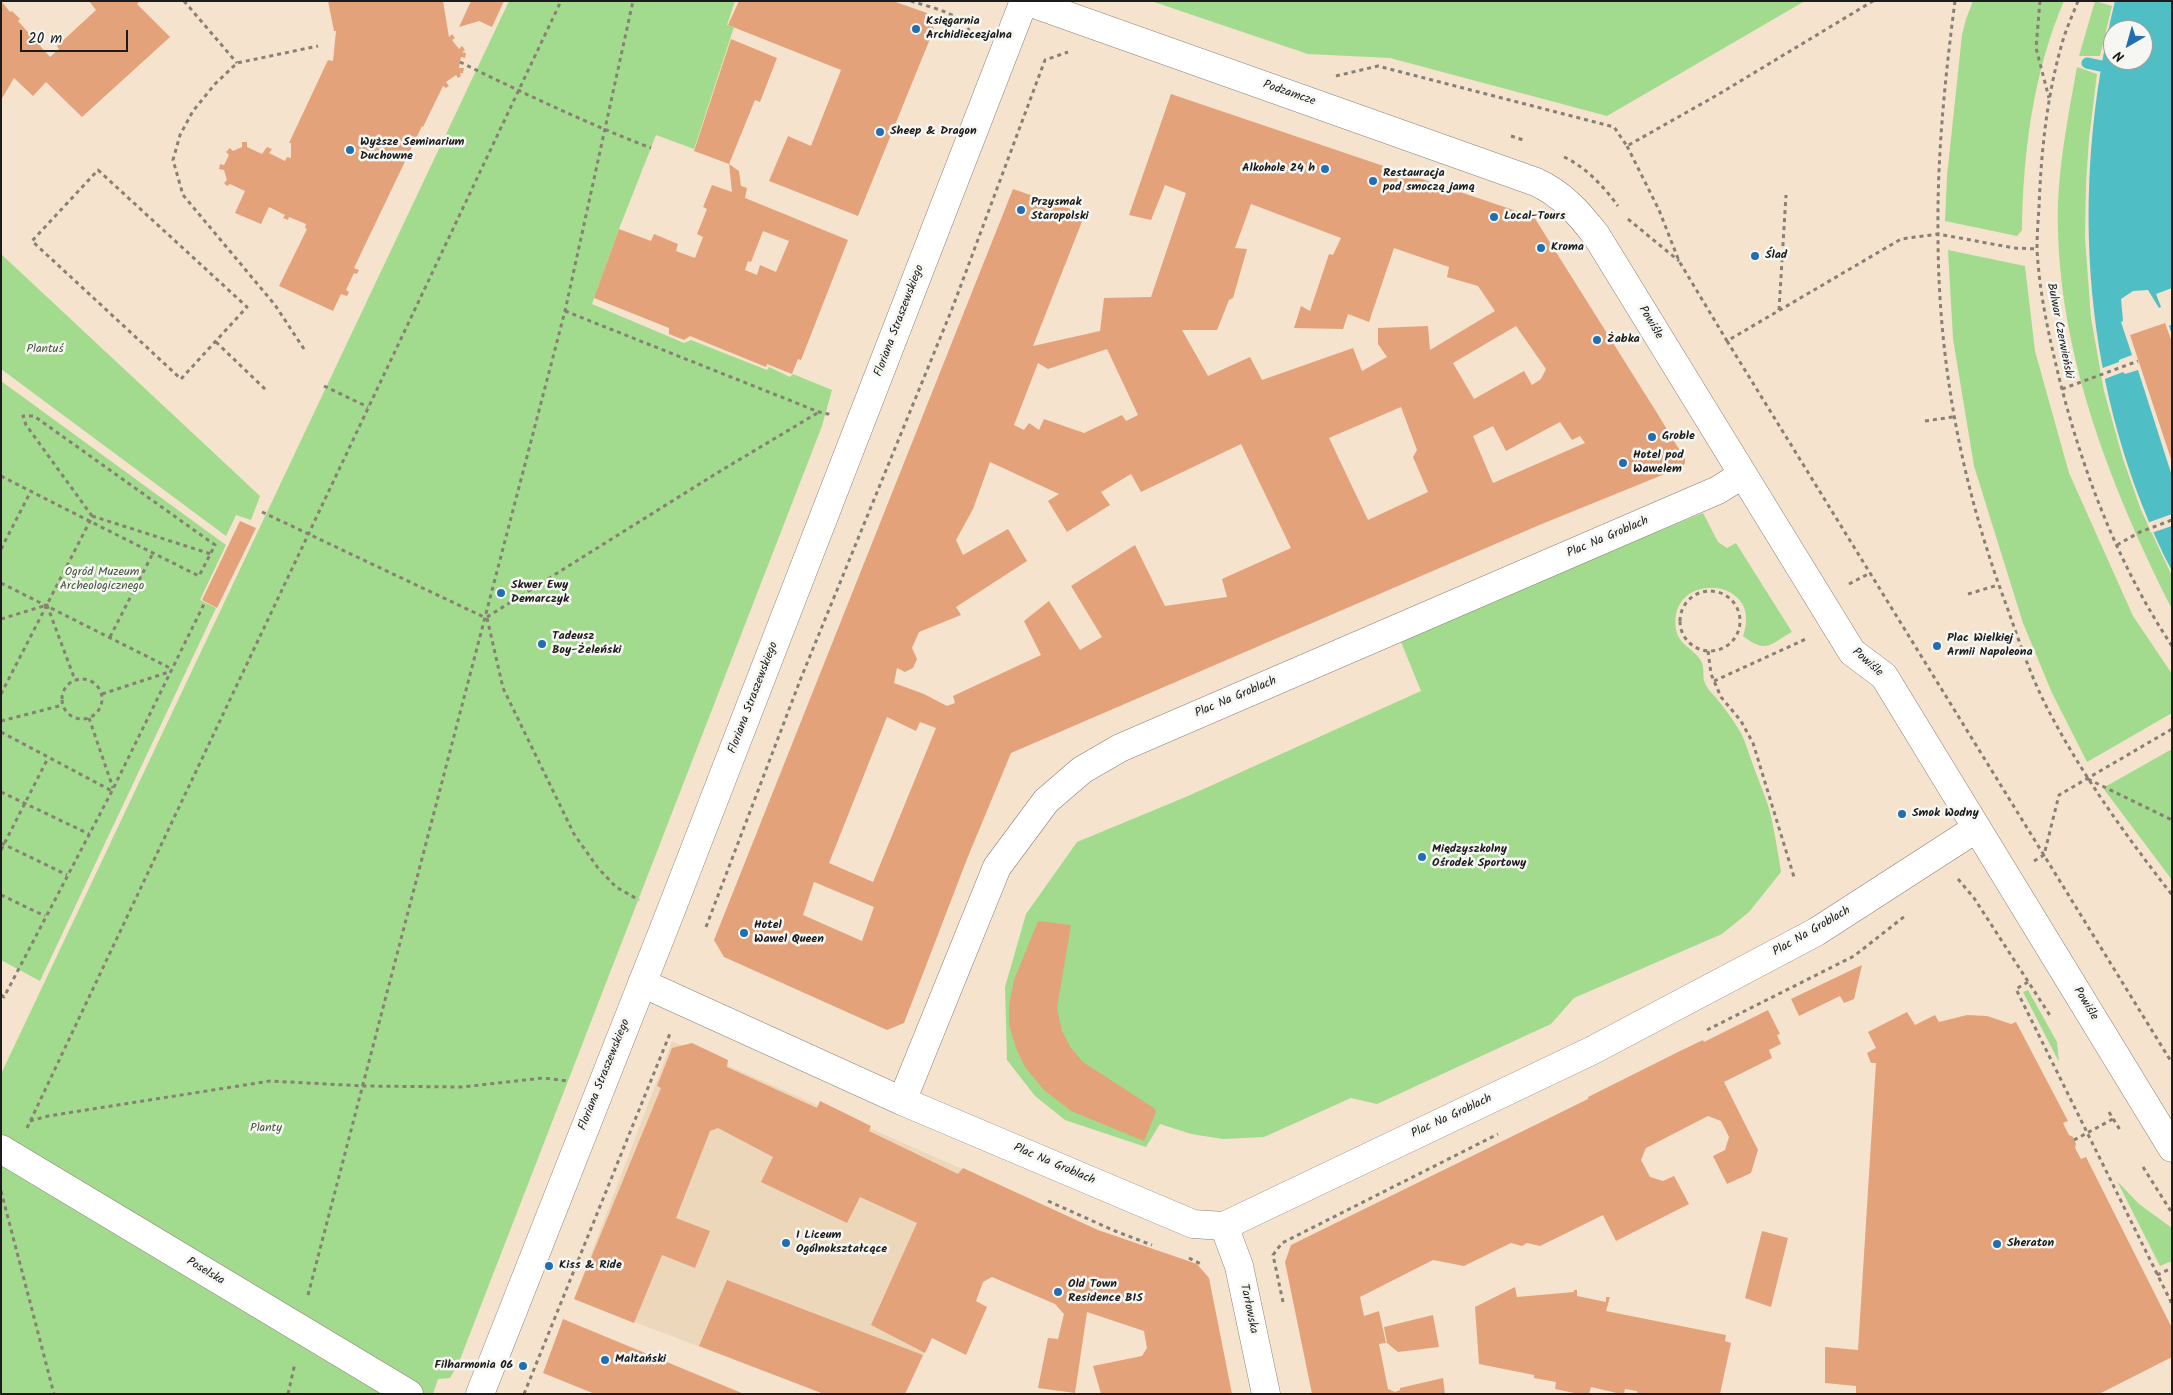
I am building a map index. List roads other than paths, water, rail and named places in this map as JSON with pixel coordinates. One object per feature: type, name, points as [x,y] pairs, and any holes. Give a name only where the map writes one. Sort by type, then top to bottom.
[{"type":"street","name":"Podzamcze","points":[[1025,1],[1518,175],[1551,189]]},
{"type":"street","name":"Floriana Straszewskiego","points":[[480,1394],[670,914],[1025,1]]},
{"type":"street","name":"Powiśle","points":[[1551,189],[1566,200],[1596,235],[1852,652],[1884,676],[2172,1148]]},
{"type":"street","name":"Plac Na Groblach","points":[[902,1101],[997,867],[1046,801],[1082,770],[1120,748],[1718,490],[1742,475]]},
{"type":"street","name":"Plac Na Groblach","points":[[642,983],[902,1101],[1193,1224],[1224,1226],[1582,1056],[1643,1024],[1816,932],[1977,828]]},
{"type":"street","name":"Poselska","points":[[8,1153],[409,1394]]},
{"type":"street","name":"Tarłowska","points":[[1224,1226],[1239,1266],[1266,1394]]},
{"type":"water","points":[[2115,1],[2172,1],[2172,571],[2142,504],[2119,435],[2102,364],[2092,292],[2089,219],[2091,146],[2103,59],[2103,70],[2153,70],[2153,20],[2111,20]]},
{"type":"waterway","points":[[2087,63],[2101,66]]},
{"type":"place","name":"Księgarnia Archidiecezjalna","points":[[916,29]]},
{"type":"place","name":"Sheep & Dragon","points":[[880,132]]},
{"type":"place","name":"Wyższe Seminarium Duchowne","points":[[350,150]]},
{"type":"place","name":"Alkohole 24 h","points":[[1325,169]]},
{"type":"place","name":"Restauracja pod smoczą jamą","points":[[1373,181]]},
{"type":"place","name":"Przysmak Staropolski","points":[[1021,210]]},
{"type":"place","name":"Local-Tours","points":[[1494,217]]},
{"type":"place","name":"Kroma","points":[[1541,248]]},
{"type":"place","name":"Ślad","points":[[1755,256]]},
{"type":"place","name":"Żabka","points":[[1597,340]]},
{"type":"place","name":"Groble","points":[[1652,437]]},
{"type":"place","name":"Hotel pod Wawelem","points":[[1623,463]]},
{"type":"place","name":"Skwer Ewy Demarczyk","points":[[501,593]]},
{"type":"place","name":"Tadeusz Boy-Żeleński","points":[[542,644]]},
{"type":"place","name":"Plac Wielkiej Armii Napoleona","points":[[1937,646]]},
{"type":"place","name":"Smok Wodny","points":[[1902,814]]},
{"type":"place","name":"Międzyszkolny Ośrodek Sportowy","points":[[1422,857]]},
{"type":"place","name":"Hotel Wawel Queen","points":[[744,933]]},
{"type":"place","name":"I Liceum Ogólnokształcące","points":[[786,1243]]},
{"type":"place","name":"Sheraton","points":[[1997,1244]]},
{"type":"place","name":"Kiss & Ride","points":[[549,1266]]},
{"type":"place","name":"Old Town Residence BIS","points":[[1058,1292]]},
{"type":"place","name":"Maltański","points":[[605,1360]]},
{"type":"place","name":"Filharmonia 06","points":[[523,1366]]},
{"type":"park label","name":"Plantuś","points":[[45,350]]},
{"type":"park label","name":"Ogród Muzeum Archeologicznego","points":[[102,580]]},
{"type":"park label","name":"Planty","points":[[266,1129]]}]
